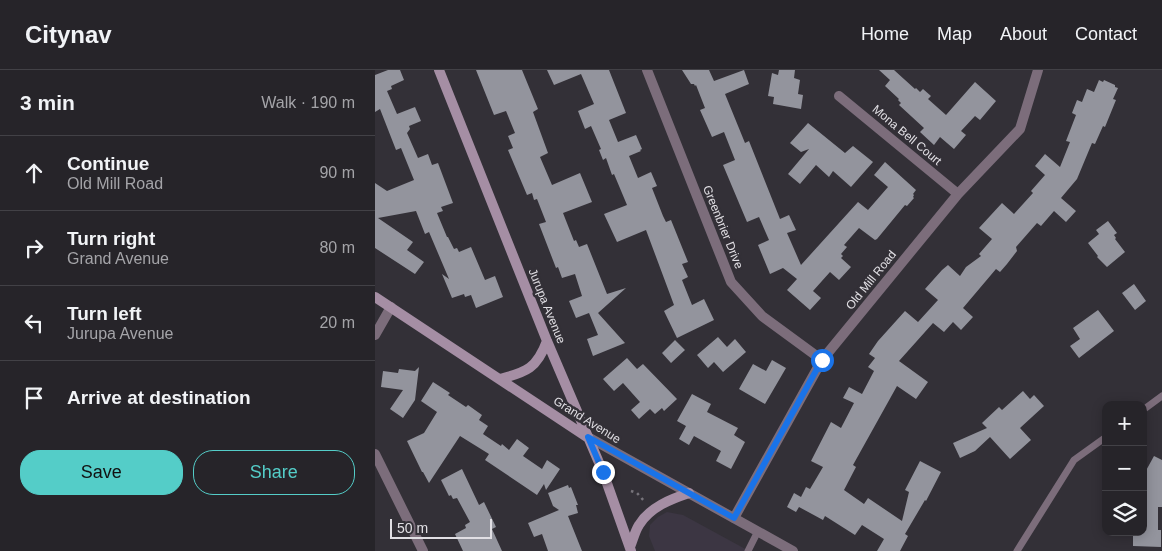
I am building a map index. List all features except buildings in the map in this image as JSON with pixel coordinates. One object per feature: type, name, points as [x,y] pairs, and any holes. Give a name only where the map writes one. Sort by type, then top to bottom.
[{"type":"main road","name":"Jurupa Avenue","points":[[439,70],[547,341],[588,437],[631,549]]},
{"type":"main road","name":"Grand Avenue","points":[[375,297],[588,437]]},
{"type":"main road","points":[[500,379],[517,375],[531,367],[541,357],[547,341]]},
{"type":"main road","points":[[631,549],[639,524],[653,510],[668,499],[689,493]]},
{"type":"street","name":"Greenbrier Drive","points":[[647,70],[731,282],[762,316],[822,360]]},
{"type":"street","name":"Old Mill Road","points":[[734,518],[822,360],[958,194],[1020,129],[1038,70]]},
{"type":"street","name":"Mona Bell Court","points":[[839,96],[958,194]]},
{"type":"street","points":[[375,335],[391,307]]},
{"type":"street","name":"Grand Avenue","points":[[588,437],[793,551]]},
{"type":"street","points":[[375,454],[423,551]]},
{"type":"lane","points":[[1147,407],[1162,396]]},
{"type":"lane","points":[[1017,551],[1074,460],[1102,440]]},
{"type":"lane","points":[[748,551],[758,531]]},
{"type":"path","points":[[633,489],[646,503]]},
{"type":"shaded area","points":[[667,512],[683,515],[749,551],[655,551],[649,536],[650,525]]},
{"type":"route","points":[[603,472],[588,437],[734,518],[822,360]]}]
